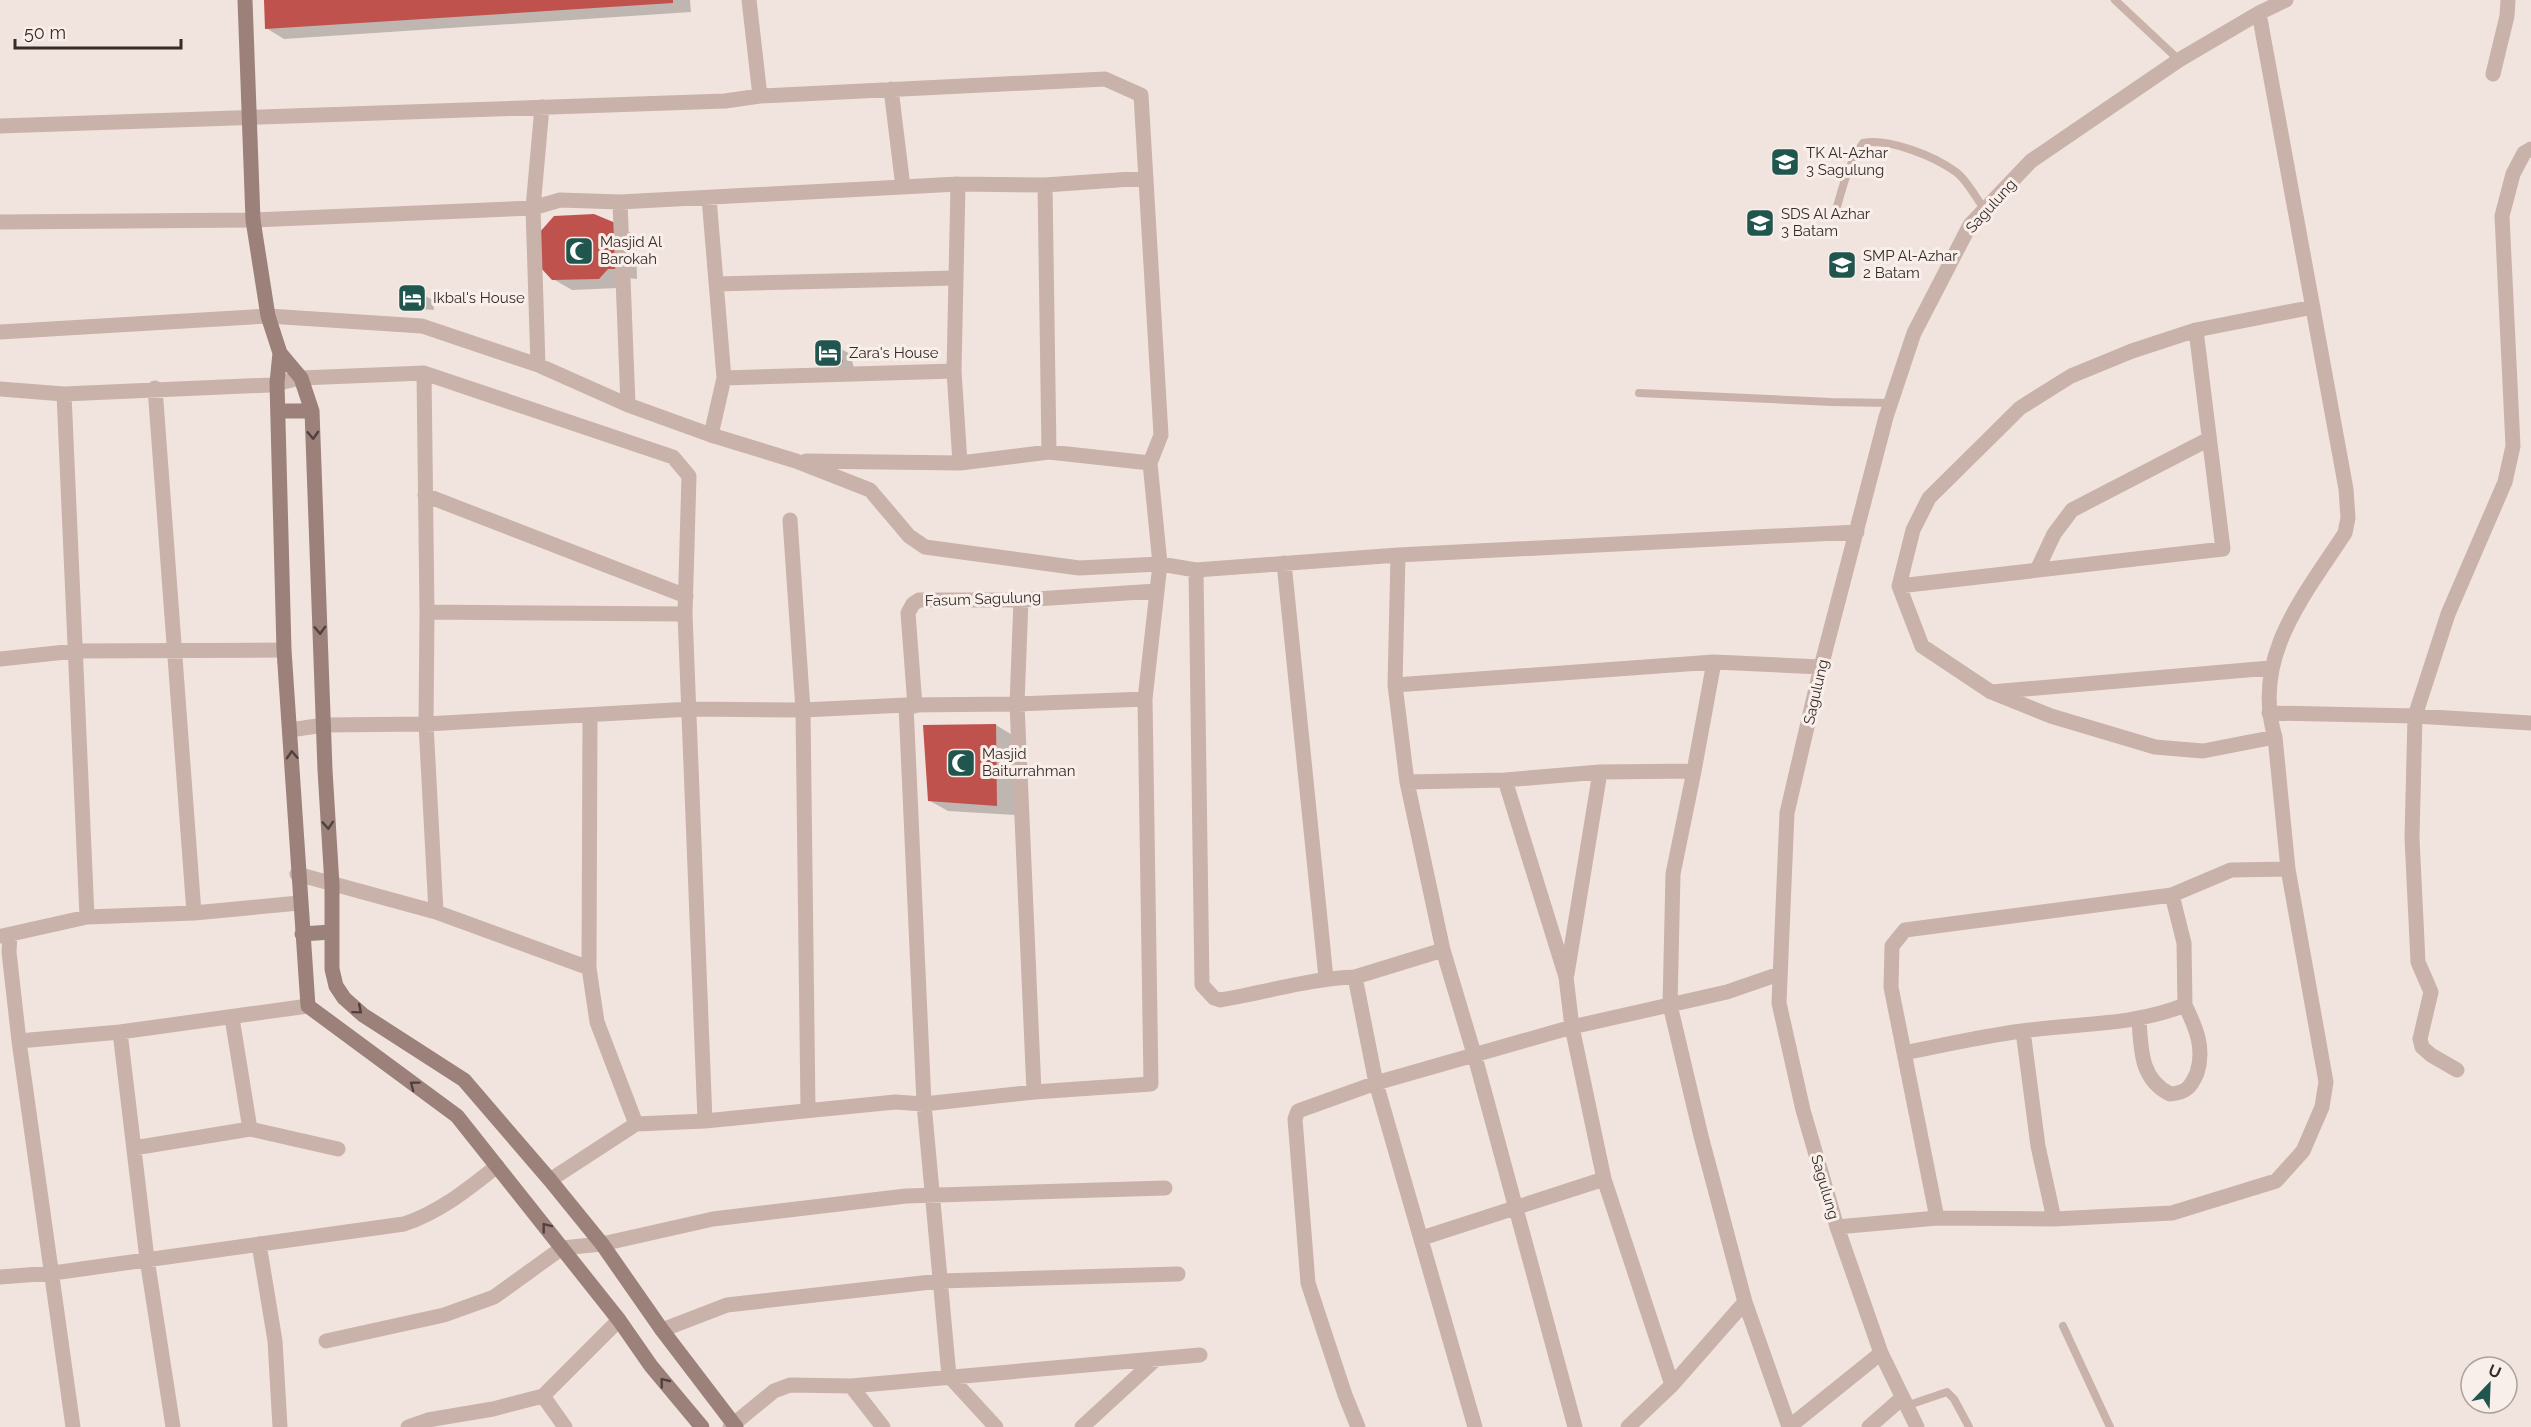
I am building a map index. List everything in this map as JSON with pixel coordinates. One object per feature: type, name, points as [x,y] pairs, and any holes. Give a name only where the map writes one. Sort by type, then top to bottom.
[{"type":"street","points":[[245,0],[253,220],[268,316],[280,353],[301,378],[312,411],[332,885],[332,969],[336,986],[344,998],[363,1015],[464,1080],[602,1244],[662,1330],[734,1426],[774,1391],[790,1385],[851,1386],[1200,1355]]},
{"type":"street","points":[[749,0],[760,96]]},
{"type":"street","name":"Sagulung","points":[[1917,1427],[1881,1353],[1837,1227],[1803,1110],[1779,1003],[1787,813],[1821,667],[1891,403],[1914,333],[1970,225],[2031,161],[2180,60],[2259,13],[2286,0]]},
{"type":"street","points":[[2493,75],[2507,16],[2508,0]]},
{"type":"street","points":[[1837,1227],[1937,1218],[2054,1219],[2172,1213],[2276,1181],[2303,1151],[2322,1107],[2326,1082],[2288,869],[2275,737],[2269,713],[2271,668],[2288,620],[2345,533],[2349,518],[2346,489],[2259,13]]},
{"type":"street","points":[[0,126],[724,101],[760,96],[1105,79],[1141,95],[1161,435],[1150,463],[1160,564],[1145,699],[1151,1084],[1034,1092],[924,1104],[896,1102],[705,1121],[636,1124],[550,1180]]},
{"type":"street","points":[[891,89],[903,187]]},
{"type":"street","points":[[538,365],[533,208],[542,107]]},
{"type":"street","points":[[2457,1070],[2430,1055],[2422,1047],[2420,1039],[2431,992],[2418,962],[2412,838],[2415,716],[2448,614],[2505,482],[2513,446],[2502,216],[2513,174],[2524,153],[2531,149]]},
{"type":"street","points":[[0,222],[253,220],[533,208],[560,200],[620,202],[958,183],[1045,185],[1146,178]]},
{"type":"street","points":[[958,183],[954,372],[960,463]]},
{"type":"street","points":[[1045,185],[1049,452]]},
{"type":"street","points":[[709,198],[724,378],[711,435]]},
{"type":"street","points":[[620,202],[628,405]]},
{"type":"street","points":[[717,284],[955,278]]},
{"type":"street","points":[[2275,737],[2203,751],[2156,747],[2051,716],[1991,692],[1922,646],[1899,586],[1913,530],[1929,498],[2020,408],[2071,376],[2133,351],[2196,330],[2313,307]]},
{"type":"street","points":[[0,332],[268,316],[422,326],[538,365],[628,405],[711,435],[796,461],[870,490],[909,536],[925,547],[1079,568],[1160,564],[1196,570],[1398,555],[1857,532]]},
{"type":"street","points":[[1899,586],[2223,549],[2196,330]]},
{"type":"street","points":[[280,353],[277,383],[284,650],[297,874],[308,1006]]},
{"type":"street","points":[[724,378],[954,372]]},
{"type":"street","points":[[424,373],[426,724],[436,912]]},
{"type":"street","points":[[0,389],[64,394],[277,383],[301,378],[424,373],[673,457],[689,476],[685,614],[691,709],[705,1121]]},
{"type":"street","points":[[155,388],[194,913]]},
{"type":"street","points":[[64,394],[87,917]]},
{"type":"street","points":[[279,411],[312,411]]},
{"type":"street","points":[[2037,570],[2054,534],[2072,510],[2209,439]]},
{"type":"street","points":[[796,461],[960,463],[1049,452],[1150,463]]},
{"type":"street","points":[[425,495],[686,596]]},
{"type":"street","points":[[790,520],[803,710],[808,1110]]},
{"type":"street","points":[[1398,555],[1395,685],[1407,782],[1443,950],[1475,1056],[1575,1427]]},
{"type":"street","points":[[1284,563],[1326,978]]},
{"type":"street","points":[[1196,570],[1202,985],[1214,998],[1220,1000],[1310,984],[1326,978],[1355,977],[1443,950]]},
{"type":"street","name":"Fasum Sagulung","points":[[910,705],[908,613],[913,604],[919,600],[1021,600],[1156,591]]},
{"type":"street","points":[[1021,600],[1017,704],[1034,1092]]},
{"type":"street","points":[[427,612],[685,614]]},
{"type":"street","points":[[0,659],[75,651],[284,650]]},
{"type":"street","points":[[1395,685],[1714,662],[1821,667]]},
{"type":"street","points":[[1714,662],[1673,874],[1670,1005],[1701,1136],[1744,1302],[1789,1427],[1881,1353]]},
{"type":"street","points":[[1991,692],[2271,668]]},
{"type":"street","points":[[290,730],[324,725],[426,724],[691,709],[803,710],[1145,699]]},
{"type":"street","points":[[910,705],[924,1104],[949,1376],[996,1427]]},
{"type":"street","points":[[2269,713],[2415,716],[2531,723]]},
{"type":"street","points":[[590,715],[589,968],[597,1022],[636,1124]]},
{"type":"street","points":[[1407,782],[1505,780],[1600,772],[1694,771]]},
{"type":"street","points":[[1566,977],[1600,772]]},
{"type":"street","points":[[1505,780],[1566,977],[1572,1027],[1604,1179],[1672,1385]]},
{"type":"street","points":[[1937,1218],[1891,987],[1893,946],[1905,930],[2172,895],[2231,870],[2288,869]]},
{"type":"street","points":[[297,874],[436,912],[589,968]]},
{"type":"street","points":[[2139,1019],[2144,1066],[2151,1080],[2170,1094],[2186,1091],[2193,1083],[2200,1063],[2201,1048],[2197,1031],[2185,1005],[2184,943],[2172,895]]},
{"type":"street","points":[[73,1427],[5,936],[87,917],[194,913],[299,903]]},
{"type":"street","points":[[302,934],[332,932]]},
{"type":"street","points":[[1358,1427],[1308,1283],[1295,1119],[1298,1111],[1376,1083],[1572,1027],[1727,992],[1779,974]]},
{"type":"street","points":[[1355,977],[1376,1083],[1475,1427]]},
{"type":"street","points":[[1904,1053],[2023,1031],[2116,1023],[2162,1014],[2185,1005]]},
{"type":"street","points":[[19,1041],[120,1032],[308,1006],[457,1116],[619,1320],[651,1366],[702,1427]]},
{"type":"street","points":[[232,1018],[250,1129]]},
{"type":"street","points":[[2023,1031],[2038,1146],[2054,1219]]},
{"type":"street","points":[[120,1032],[147,1259],[173,1427]]},
{"type":"street","points":[[134,1148],[250,1129],[338,1149]]},
{"type":"street","points":[[0,1277],[53,1273],[404,1224],[426,1217],[458,1197],[497,1166]]},
{"type":"street","points":[[1422,1238],[1604,1179]]},
{"type":"street","points":[[326,1341],[444,1315],[494,1297],[562,1248],[602,1244],[713,1219],[932,1195],[1164,1188]]},
{"type":"street","points":[[259,1244],[275,1341],[280,1427]]},
{"type":"street","points":[[662,1330],[727,1305],[940,1281],[1178,1274]]},
{"type":"street","points":[[1628,1427],[1672,1385],[1744,1302]]},
{"type":"street","points":[[408,1427],[430,1424],[543,1396],[619,1320]]},
{"type":"street","points":[[1082,1427],[1156,1359]]},
{"type":"street","points":[[851,1386],[883,1427]]},
{"type":"street","points":[[543,1396],[565,1427]]},
{"type":"street","points":[[1869,1427],[1904,1402]]},
{"type":"lane","points":[[2115,0],[2180,60]]},
{"type":"lane","points":[[1836,210],[1855,154],[1863,143],[1876,141],[1926,154],[1958,173],[1984,210]]},
{"type":"lane","points":[[1639,393],[1891,403]]},
{"type":"lane","points":[[2063,1326],[2110,1427]]},
{"type":"lane","points":[[1904,1402],[1947,1392],[1969,1427]]},
{"type":"building","points":[[264,0],[673,0],[673,3],[265,29]]},
{"type":"building","name":"Masjid Al Barokah","points":[[594,214],[618,224],[620,269],[608,269],[599,279],[552,280],[541,268],[539,233],[554,216]]},
{"type":"building","name":"Ikbal's House","points":[[421,292],[423,304],[407,303],[407,294]]},
{"type":"building","name":"Zara's House","points":[[839,345],[843,362],[821,362],[818,347]]},
{"type":"building","name":"Masjid Baiturrahman","points":[[996,724],[997,806],[928,801],[923,725]]},
{"type":"place","name":"TK Al-Azhar 3 Sagulung","points":[[1785,162]]},
{"type":"place","name":"SDS Al Azhar 3 Batam","points":[[1760,223]]},
{"type":"place","name":"Masjid Al Barokah","points":[[579,251]]},
{"type":"place","name":"SMP Al-Azhar 2 Batam","points":[[1842,265]]},
{"type":"place","name":"Ikbal's House","points":[[412,298]]},
{"type":"place","name":"Zara's House","points":[[828,353]]},
{"type":"place","name":"Masjid Baiturrahman","points":[[961,763]]}]
